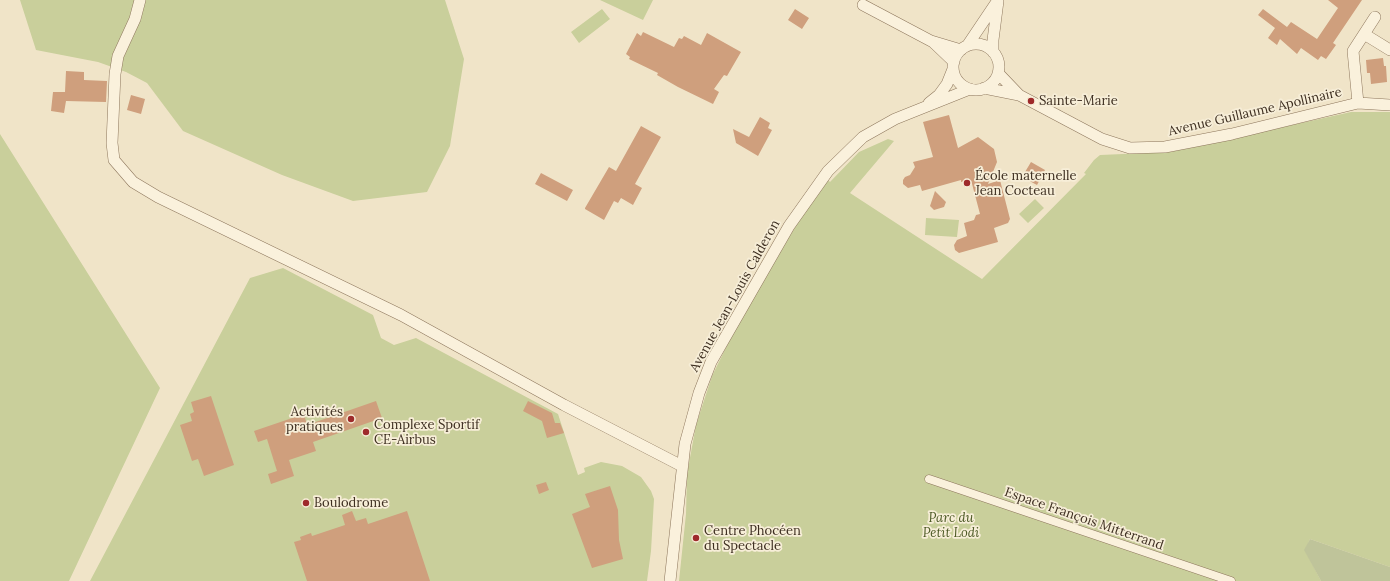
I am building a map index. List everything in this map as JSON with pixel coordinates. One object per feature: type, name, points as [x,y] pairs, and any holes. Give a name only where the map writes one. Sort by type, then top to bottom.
[{"type":"street","points":[[140,0],[135,19],[117,62],[115,74],[112,144],[114,160],[133,182],[158,197],[401,315],[564,405],[682,466]]},
{"type":"street","name":"Avenue Jean-Louis Calderon","points":[[922,109],[939,95],[947,84],[954,65],[964,48],[998,0]]},
{"type":"street","name":"Avenue Jean-Louis Calderon","points":[[998,0],[992,40],[993,52],[997,58],[998,73]]},
{"type":"street","points":[[863,4],[931,41],[964,48],[981,44],[993,52]]},
{"type":"street","points":[[1358,103],[1353,51],[1375,17]]},
{"type":"street","points":[[1364,34],[1390,50]]},
{"type":"street","points":[[931,41],[954,65],[959,82],[970,89]]},
{"type":"street","points":[[984,88],[995,80],[998,73]]},
{"type":"street","name":"Avenue Guillaume Apollinaire","points":[[998,73],[1018,95]]},
{"type":"street","name":"Avenue Jean-Louis Calderon","points":[[670,581],[682,466],[691,417],[698,393],[711,362],[752,287],[798,213],[828,171],[863,137],[895,119],[970,89],[984,88]]},
{"type":"street","name":"Avenue Guillaume Apollinaire","points":[[984,88],[1018,95],[1102,139],[1130,148],[1165,147],[1232,134],[1358,103],[1390,105]]},
{"type":"street","name":"Espace François Mitterrand","points":[[929,479],[1231,581]]},
{"type":"green space","points":[[20,0],[445,0],[464,59],[450,146],[427,192],[353,201],[282,175],[183,131],[147,83],[126,72],[98,62],[36,50]]},
{"type":"green space","points":[[600,0],[653,0],[643,20]]},
{"type":"green space","points":[[602,9],[610,19],[579,43],[571,32]]},
{"type":"green space","name":"Parc du Petit Lodi","points":[[1351,112],[1390,112],[1390,567],[1310,539],[1305,550],[1321,581],[679,581],[686,514],[687,474],[696,425],[712,376],[739,321],[800,219],[828,180],[830,182],[859,152],[888,139],[894,141],[850,193],[982,279],[1086,174],[1084,173],[1100,155],[1170,152]]},
{"type":"green space","points":[[0,134],[160,388],[69,581],[0,581]]},
{"type":"green space","points":[[1035,199],[1044,208],[1028,223],[1019,214]]},
{"type":"green space","points":[[926,218],[959,220],[957,237],[925,235]]},
{"type":"green space","name":"Complexe Sportif CE-Airbus","points":[[283,268],[373,315],[381,338],[394,345],[416,338],[558,414],[578,475],[585,472],[584,468],[601,462],[622,466],[641,477],[651,491],[654,499],[651,551],[647,581],[90,581],[250,278]]},
{"type":"green space","points":[[1310,539],[1390,567],[1390,581],[1321,581],[1304,550]]},
{"type":"building","points":[[1328,0],[1362,0],[1333,43],[1336,45],[1326,59],[1321,56],[1318,60],[1301,48],[1297,54],[1280,39],[1277,45],[1268,38],[1275,28],[1258,15],[1263,9],[1287,27],[1291,22],[1317,39],[1338,8]]},
{"type":"building","points":[[795,9],[809,18],[802,29],[788,20]]},
{"type":"building","points":[[643,32],[674,47],[679,38],[682,39],[684,36],[701,45],[707,33],[741,52],[727,76],[724,75],[714,89],[719,92],[713,104],[678,87],[657,75],[658,73],[629,59],[630,57],[626,54],[637,33],[641,36]]},
{"type":"building","points":[[1383,58],[1384,66],[1386,66],[1387,82],[1371,84],[1370,73],[1367,73],[1366,60]]},
{"type":"building","points":[[66,71],[84,72],[84,80],[107,81],[106,102],[66,101],[64,113],[51,111],[53,92],[65,92]]},
{"type":"building","points":[[131,95],[145,99],[141,114],[127,110]]},
{"type":"building","points":[[949,115],[958,148],[978,137],[994,149],[997,162],[988,184],[1000,180],[1010,219],[1008,223],[994,228],[998,242],[959,253],[955,250],[954,245],[957,240],[967,236],[964,223],[974,220],[976,215],[980,214],[971,180],[961,182],[961,180],[922,191],[920,185],[908,188],[903,184],[905,177],[910,175],[915,167],[913,162],[933,157],[923,122]]},
{"type":"building","points":[[760,117],[770,123],[768,128],[772,130],[758,156],[736,143],[733,129],[749,137]]},
{"type":"building","points":[[641,126],[661,137],[635,184],[642,188],[633,205],[621,198],[618,203],[614,201],[604,220],[585,208],[609,167],[616,171]]},
{"type":"building","points":[[1031,162],[1045,170],[1037,185],[1022,177]]},
{"type":"building","points":[[541,173],[573,190],[567,201],[535,184]]},
{"type":"building","points":[[935,191],[946,202],[944,207],[934,210],[930,206]]},
{"type":"building","points":[[211,396],[234,465],[204,476],[198,459],[192,461],[180,425],[192,421],[190,414],[194,412],[191,402]]},
{"type":"building","points":[[376,401],[382,418],[313,442],[316,451],[289,460],[294,476],[271,484],[268,474],[277,471],[267,439],[258,442],[254,431],[304,414],[307,425]]},
{"type":"building","points":[[528,401],[552,413],[555,423],[560,423],[564,433],[547,438],[542,421],[523,411]]},
{"type":"building","points":[[546,482],[549,490],[539,494],[536,485]]},
{"type":"building","points":[[610,486],[618,510],[619,540],[623,559],[592,568],[572,514],[590,507],[585,494]]},
{"type":"building","points":[[352,511],[356,521],[366,518],[368,524],[407,511],[430,581],[307,581],[294,542],[301,540],[300,537],[311,533],[312,536],[345,525],[342,515]]},
{"type":"place","name":"Sainte-Marie","points":[[1031,101]]},
{"type":"place","name":"École maternelle Jean Cocteau","points":[[967,183]]},
{"type":"place","name":"Activités pratiques","points":[[351,419]]},
{"type":"place","name":"Complexe Sportif CE-Airbus","points":[[366,432]]},
{"type":"place","name":"Boulodrome","points":[[306,503]]},
{"type":"place","name":"Centre Phocéen du Spectacle","points":[[696,538]]}]
